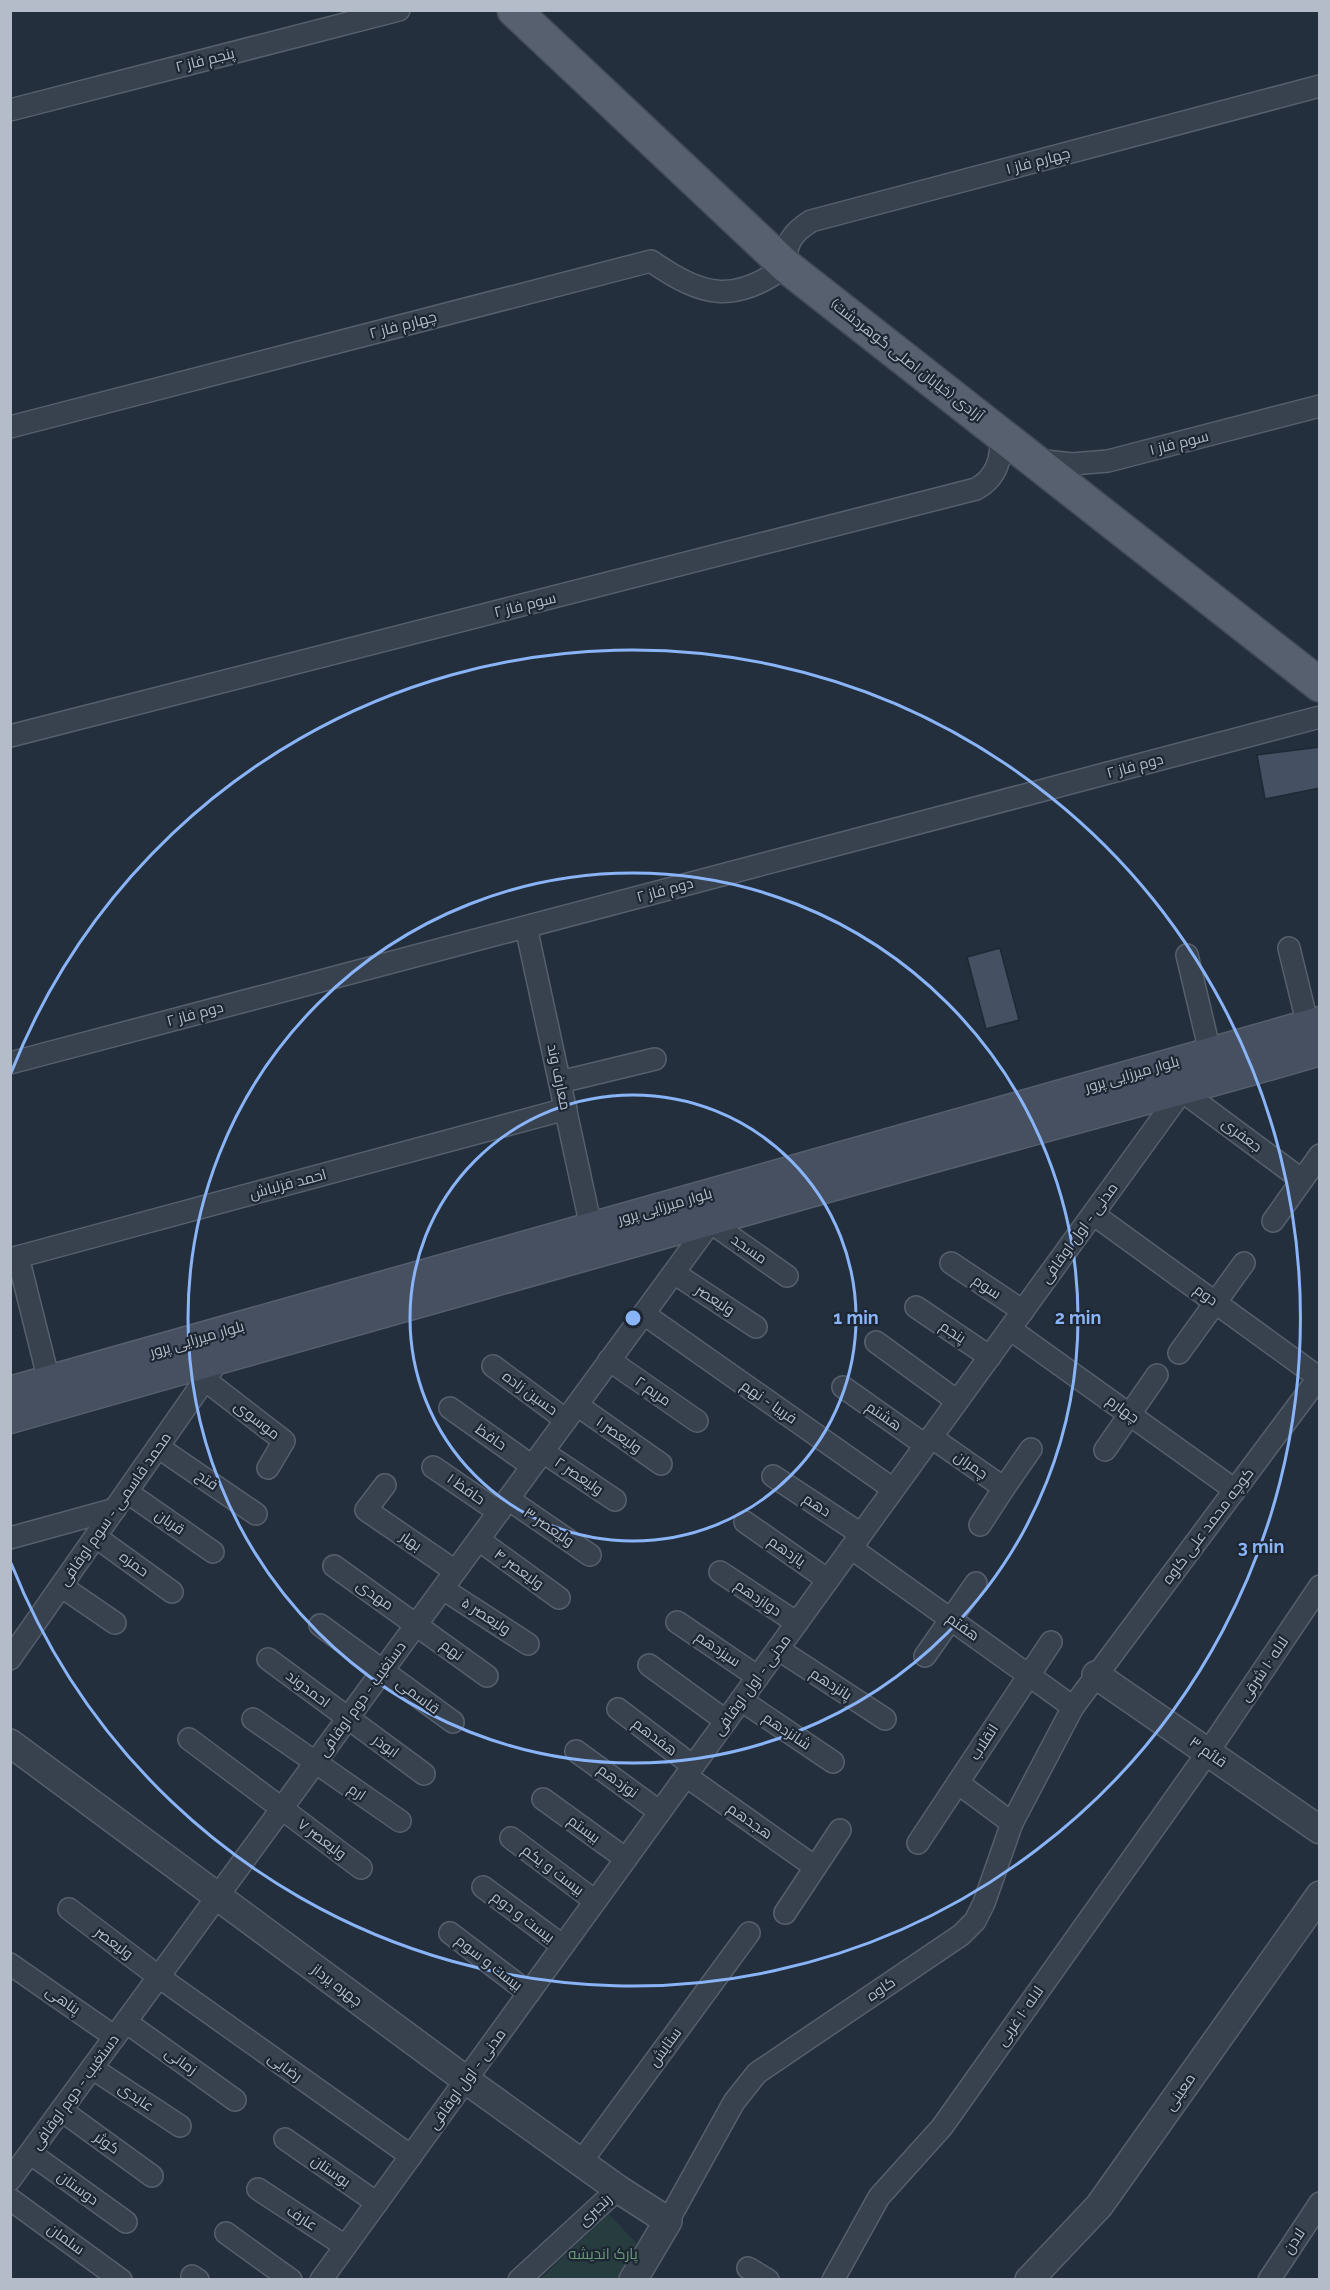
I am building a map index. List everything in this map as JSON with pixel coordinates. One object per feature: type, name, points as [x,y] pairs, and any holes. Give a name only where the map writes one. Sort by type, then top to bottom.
[{"type":"main road","name":"آزادی (خیابان اصلی گوهردشت)","points":[[514,10],[786,266],[1320,685]]},
{"type":"main road","name":"بلوار میرزایی پرور","points":[[10,1392],[1210,1052],[1316,1033]]},
{"type":"main road","name":"بلوار میرزایی پرور","points":[[10,1418],[213,1369],[712,1220],[1017,1134],[1182,1091],[1316,1033]]},
{"type":"street","name":"پنجم فاز ۲","points":[[10,110],[399,10]]},
{"type":"street","name":"چهارم فاز ۱","points":[[786,266],[788,244],[800,228],[811,221],[1320,86]]},
{"type":"street","name":"چهارم فاز ۲","points":[[10,427],[651,261],[684,282],[701,289],[718,292],[752,287],[769,279],[786,266]]},
{"type":"street","name":"سوم فاز ۱","points":[[1036,460],[1072,464],[1108,461],[1320,406]]},
{"type":"street","name":"سوم فاز ۲","points":[[10,736],[976,489],[985,484],[999,462],[1002,449],[1001,433]]},
{"type":"street","name":"دوم فاز ۲","points":[[10,1063],[1320,717]]},
{"type":"street","name":"معارف وند","points":[[526,927],[591,1227]]},
{"type":"street","points":[[1289,948],[1316,1033]]},
{"type":"street","points":[[1187,955],[1210,1052]]},
{"type":"street","points":[[560,1082],[655,1059]]},
{"type":"street","name":"جعفری","points":[[1182,1091],[1302,1180]]},
{"type":"street","name":"مدنی - اول اوقافی","points":[[321,2280],[1182,1091]]},
{"type":"street","name":"احمد قزلباش","points":[[14,1258],[566,1109]]},
{"type":"street","points":[[1273,1221],[1320,1155]]},
{"type":"street","name":"دوم","points":[[1093,1214],[1319,1376]]},
{"type":"street","name":"دستغیب - دوم اوقافی","points":[[10,2180],[712,1220]]},
{"type":"street","name":"مسجد","points":[[712,1220],[787,1276]]},
{"type":"street","points":[[14,1258],[49,1381]]},
{"type":"street","name":"سوم","points":[[951,1263],[1023,1311]]},
{"type":"street","points":[[1179,1353],[1244,1263]]},
{"type":"street","name":"ولیعصر","points":[[674,1273],[756,1327]]},
{"type":"street","name":"پنجم","points":[[916,1307],[990,1357]]},
{"type":"street","name":"فریبا - نهم","points":[[644,1314],[894,1489]]},
{"type":"street","name":"چهارم","points":[[1010,1329],[1235,1490]]},
{"type":"street","points":[[876,1342],[957,1401]]},
{"type":"street","name":"مریم ۲","points":[[609,1360],[697,1421]]},
{"type":"street","name":"حسین زاده","points":[[493,1366],[572,1412]]},
{"type":"street","name":"موسوی","points":[[213,1369],[290,1434],[268,1468]]},
{"type":"street","name":"محمد قاسمی - سوم اوقافی","points":[[10,1659],[213,1369]]},
{"type":"street","points":[[1105,1450],[1157,1375]]},
{"type":"street","name":"کوچه محمد علی کاوه","points":[[1096,1676],[1319,1376]]},
{"type":"street","name":"هشتم","points":[[843,1387],[928,1441]]},
{"type":"street","name":"حافظ","points":[[450,1408],[538,1459]]},
{"type":"street","name":"ولیعصر ۱","points":[[572,1412],[661,1464]]},
{"type":"street","name":"چمران","points":[[928,1441],[1004,1488],[980,1526]]},
{"type":"street","name":"فتح","points":[[158,1447],[256,1514]]},
{"type":"street","points":[[1004,1488],[1031,1449]]},
{"type":"street","name":"ولیعصر ۲","points":[[538,1459],[615,1500]]},
{"type":"street","name":"حافظ ۱","points":[[434,1467],[504,1505]]},
{"type":"street","name":"دهم","points":[[774,1476],[856,1541]]},
{"type":"street","name":"بهار","points":[[385,1485],[366,1510],[456,1571]]},
{"type":"street","points":[[10,1538],[121,1500]]},
{"type":"street","name":"قربان","points":[[121,1500],[213,1552]]},
{"type":"street","name":"ولیعصر ۳","points":[[504,1505],[590,1555]]},
{"type":"street","name":"یازدهم","points":[[745,1522],[828,1580]]},
{"type":"street","name":"حمزه","points":[[96,1537],[172,1592]]},
{"type":"street","name":"ولیعصر ۴","points":[[479,1540],[559,1598]]},
{"type":"street","name":"هفتم","points":[[856,1541],[951,1618],[1073,1707]]},
{"type":"street","name":"مهدی","points":[[334,1566],[416,1624]]},
{"type":"street","name":"دوازدهم","points":[[720,1572],[796,1623]]},
{"type":"street","points":[[925,1656],[976,1583]]},
{"type":"street","points":[[61,1586],[115,1623]]},
{"type":"street","name":"لاله ۱۰ شرقی","points":[[1208,1752],[1320,1586]]},
{"type":"street","name":"ولیعصر ۵","points":[[443,1588],[528,1644]]},
{"type":"street","name":"سیزدهم","points":[[677,1622],[758,1677]]},
{"type":"street","name":"نهم","points":[[416,1624],[487,1676]]},
{"type":"street","name":"قاسمی","points":[[320,1625],[453,1722]]},
{"type":"street","name":"انقلاب","points":[[918,1843],[1051,1642]]},
{"type":"street","name":"پانزدهم","points":[[778,1649],[885,1719]]},
{"type":"street","name":"احمدوند","points":[[268,1659],[348,1718]]},
{"type":"street","points":[[649,1665],[726,1721]]},
{"type":"street","name":"کاوه","points":[[633,2280],[734,2102],[757,2073],[961,1935],[975,1921],[984,1903],[1012,1823],[1073,1707],[1096,1676]]},
{"type":"street","name":"قائم ۳","points":[[1096,1676],[1320,1830]]},
{"type":"street","name":"شانزدهم","points":[[741,1700],[833,1762]]},
{"type":"street","name":"هفدهم","points":[[618,1709],[689,1771]]},
{"type":"street","name":"ابوذر","points":[[348,1718],[424,1774]]},
{"type":"street","name":"ارم","points":[[253,1719],[400,1821]]},
{"type":"street","points":[[189,1739],[282,1809]]},
{"type":"street","name":"چهره پرداز","points":[[10,1743],[466,2080],[668,2221]]},
{"type":"street","name":"نوزدهم","points":[[576,1751],[660,1812]]},
{"type":"street","name":"لاله ۱۰ غربی","points":[[833,2280],[879,2197],[942,2127],[1208,1752]]},
{"type":"street","name":"هجدهم","points":[[689,1771],[815,1866]]},
{"type":"street","points":[[958,1783],[1012,1823]]},
{"type":"street","name":"بیستم","points":[[543,1799],[626,1859]]},
{"type":"street","name":"ولیعصر ۷","points":[[282,1809],[361,1868]]},
{"type":"street","points":[[785,1913],[840,1830]]},
{"type":"street","name":"بیست و یکم","points":[[511,1838],[595,1901]]},
{"type":"street","name":"بیست و دوم","points":[[483,1887],[562,1946]]},
{"type":"street","name":"معینی","points":[[1029,2280],[1099,2206],[1320,1895]]},
{"type":"street","name":"ولیعصر","points":[[69,1909],[159,1977]]},
{"type":"street","name":"بیست و سوم","points":[[450,1933],[529,1993]]},
{"type":"street","name":"ستایش","points":[[581,2162],[749,1933]]},
{"type":"street","name":"پناهی","points":[[10,1964],[121,2029]]},
{"type":"street","name":"رضایی","points":[[159,1977],[411,2156]]},
{"type":"street","name":"زمانی","points":[[121,2029],[235,2100]]},
{"type":"street","name":"عابدی","points":[[92,2068],[180,2126]]},
{"type":"street","name":"کوثر","points":[[61,2110],[152,2176]]},
{"type":"street","name":"بوستان","points":[[285,2139],[377,2203]]},
{"type":"street","name":"دوستان","points":[[30,2153],[126,2222]]},
{"type":"street","name":"رنجبری","points":[[519,2280],[618,2188]]},
{"type":"street","name":"عارف","points":[[258,2189],[345,2246]]},
{"type":"street","name":"سلمان","points":[[10,2199],[121,2280]]},
{"type":"street","name":"لادن","points":[[1269,2280],[1320,2203]]},
{"type":"street","points":[[226,2233],[291,2280]]},
{"type":"street","points":[[748,2268],[768,2280]]},
{"type":"green space","name":"پارک اندیشه","points":[[609,2214],[638,2245],[618,2279],[540,2279]]},
{"type":"building","points":[[1320,747],[1320,788],[1265,799],[1257,755]]},
{"type":"building","points":[[1000,948],[1019,1020],[986,1029],[967,957]]}]
